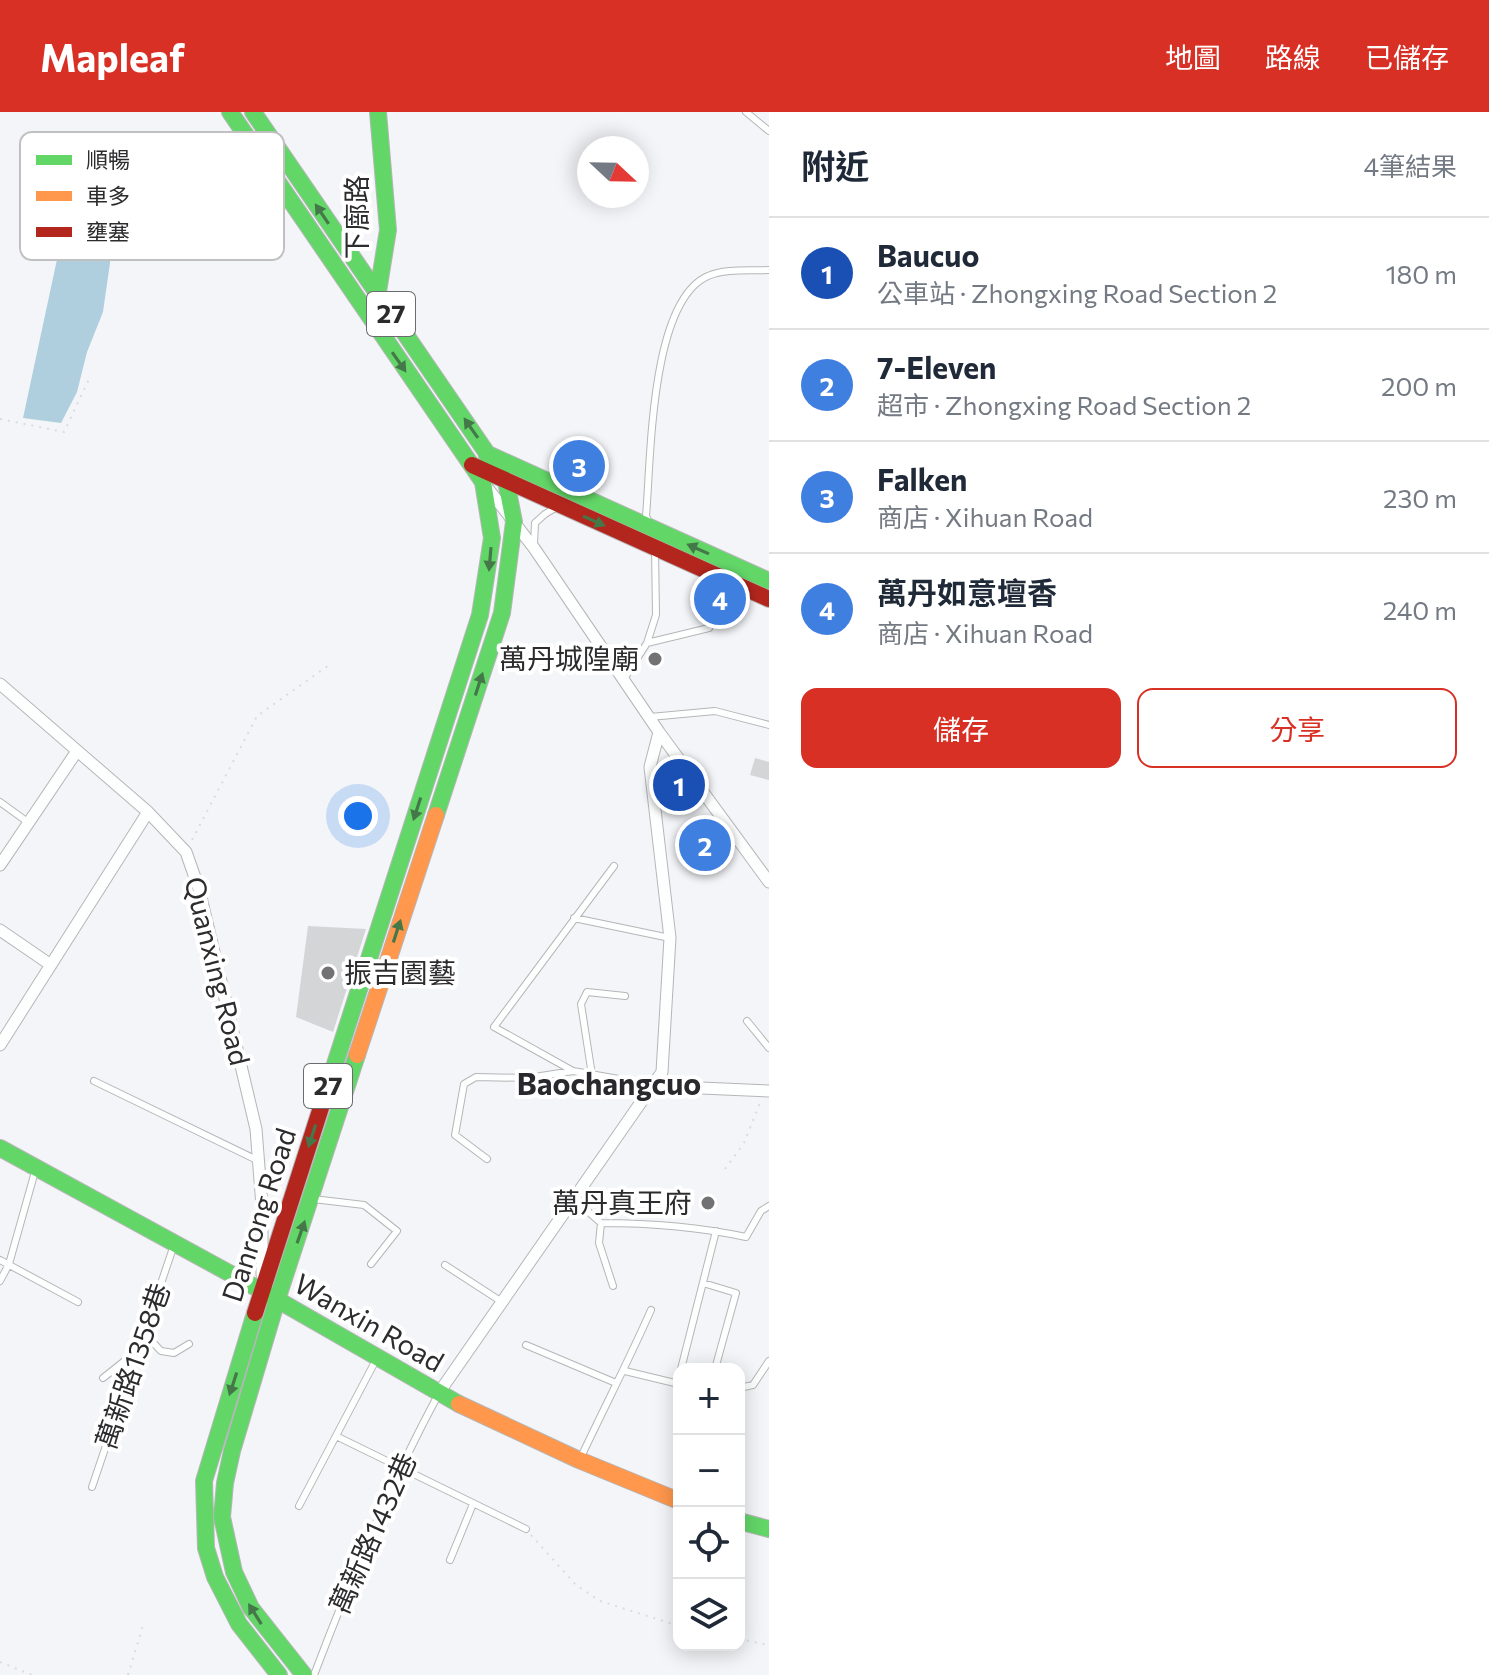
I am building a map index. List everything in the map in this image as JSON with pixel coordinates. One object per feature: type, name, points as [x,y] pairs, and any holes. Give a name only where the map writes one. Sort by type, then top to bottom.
[{"type":"main road","name":"27","points":[[230,112],[243,132]]},
{"type":"main road","name":"27","points":[[253,112],[267,132]]},
{"type":"main road","name":"下廍路","points":[[369,320],[379,298],[388,230],[378,112]]},
{"type":"main road","name":"27","points":[[284,158],[490,455],[506,481],[514,522]]},
{"type":"main road","name":"27","points":[[284,193],[483,482]]},
{"type":"main road","points":[[472,465],[490,455],[769,581]]},
{"type":"main road","points":[[472,465],[769,599]]},
{"type":"main road","name":"Danrong Road","points":[[304,1675],[251,1608],[234,1572],[222,1517],[232,1451],[270,1296],[391,892],[480,615],[492,538],[483,482]]},
{"type":"main road","name":"Danrong Road","points":[[279,1675],[239,1624],[215,1577],[206,1548],[204,1481],[270,1296],[312,1199],[502,613],[514,522]]},
{"type":"main road","points":[[391,892],[408,896]]},
{"type":"main road","name":"Wanxin Road","points":[[0,1148],[270,1296],[438,1394],[579,1460],[673,1499]]},
{"type":"main road","points":[[745,1523],[769,1529]]},
{"type":"street","points":[[483,482],[534,548],[659,732],[769,882]]},
{"type":"street","name":"Quanxing Road","points":[[0,684],[148,812],[186,852],[199,889],[253,1114],[270,1296]]},
{"type":"street","points":[[438,1394],[662,1072],[670,938],[650,767],[659,732]]},
{"type":"street","points":[[0,865],[77,751]]},
{"type":"street","points":[[0,1045],[148,812]]},
{"type":"street","points":[[0,930],[51,965]]},
{"type":"street","points":[[655,1086],[767,1091]]},
{"type":"lane","points":[[746,112],[769,131]]},
{"type":"lane","points":[[624,679],[647,643],[656,615],[655,548],[652,528],[646,516],[656,395],[667,331],[688,292],[706,276],[769,270]]},
{"type":"lane","points":[[534,548],[535,523],[560,506]]},
{"type":"lane","points":[[647,643],[709,628]]},
{"type":"lane","points":[[650,717],[715,711],[769,725]]},
{"type":"lane","points":[[0,802],[29,823]]},
{"type":"lane","points":[[614,866],[494,1027],[573,1071],[655,1086]]},
{"type":"lane","points":[[574,918],[670,938]]},
{"type":"lane","points":[[592,1075],[581,1004],[587,992],[625,996]]},
{"type":"lane","points":[[747,1021],[769,1048]]},
{"type":"lane","points":[[487,1159],[455,1135],[464,1084],[476,1077],[528,1078],[573,1071]]},
{"type":"lane","points":[[94,1081],[259,1161]]},
{"type":"lane","points":[[0,1281],[9,1264],[36,1168]]},
{"type":"lane","points":[[312,1199],[364,1205],[397,1231],[371,1264]]},
{"type":"lane","points":[[574,1199],[601,1223],[638,1223],[746,1237],[761,1211],[769,1206]]},
{"type":"lane","points":[[601,1223],[599,1243],[613,1286]]},
{"type":"lane","points":[[683,1363],[716,1231]]},
{"type":"lane","name":"萬新路1358巷","points":[[92,1487],[174,1245]]},
{"type":"lane","points":[[0,1260],[78,1302]]},
{"type":"lane","points":[[445,1265],[502,1302]]},
{"type":"lane","points":[[703,1283],[736,1293],[717,1363]]},
{"type":"lane","points":[[579,1460],[616,1383],[625,1371],[651,1310]]},
{"type":"lane","points":[[144,1333],[161,1351],[174,1353],[189,1344]]},
{"type":"lane","points":[[526,1345],[616,1383]]},
{"type":"lane","points":[[103,1378],[138,1350]]},
{"type":"lane","points":[[299,1506],[377,1358]]},
{"type":"lane","points":[[745,1387],[753,1385],[769,1361]]},
{"type":"lane","points":[[625,1371],[673,1381]]},
{"type":"lane","name":"萬新路1432巷","points":[[314,1675],[348,1587],[438,1394]]},
{"type":"lane","points":[[336,1436],[526,1529]]},
{"type":"lane","points":[[450,1560],[473,1504]]},
{"type":"path","points":[[0,419],[64,432],[90,377]]},
{"type":"path","points":[[186,852],[257,716],[332,663]]},
{"type":"path","points":[[725,1169],[744,1143],[767,1091]]},
{"type":"path","points":[[526,1529],[576,1585],[600,1601],[673,1624]]},
{"type":"path","points":[[128,1675],[144,1622]]},
{"type":"path","points":[[745,1640],[769,1645]]},
{"type":"path","points":[[0,1662],[32,1675]]},
{"type":"water","points":[[57,260],[110,260],[103,312],[87,352],[77,392],[61,423],[23,418]]},
{"type":"building","points":[[755,758],[769,762],[769,780],[750,775]]},
{"type":"building","name":"振吉園藝","points":[[308,926],[366,929],[333,1032],[296,1017]]},
{"type":"traffic: fast","points":[[230,112],[244,132]]},
{"type":"traffic: fast","points":[[253,112],[267,132]]},
{"type":"traffic: fast","points":[[376,304],[388,230],[378,112]]},
{"type":"traffic: fast","points":[[284,157],[506,481],[514,522],[502,613],[436,815]]},
{"type":"traffic: fast","points":[[284,191],[483,482],[492,538],[480,615],[326,1092]]},
{"type":"traffic: fast","points":[[487,456],[769,581]]},
{"type":"traffic: fast","points":[[304,1675],[251,1608],[234,1572],[222,1517],[232,1451],[277,1300],[357,1055]]},
{"type":"traffic: fast","points":[[0,1148],[262,1291],[459,1404]]},
{"type":"traffic: fast","points":[[255,1313],[204,1481],[206,1548],[215,1577],[239,1624],[279,1675]]},
{"type":"traffic: fast","points":[[745,1523],[769,1529]]},
{"type":"traffic: slow","points":[[357,1055],[436,815]]},
{"type":"traffic: slow","points":[[459,1404],[579,1460],[673,1499]]},
{"type":"traffic: jam","points":[[472,465],[769,599]]},
{"type":"traffic: jam","points":[[255,1313],[326,1092]]},
{"type":"place","name":"Falken","points":[[579,466]]},
{"type":"place","name":"萬丹如意壇香","points":[[720,599]]},
{"type":"place","name":"萬丹城隍廟","points":[[655,659]]},
{"type":"place","name":"Baucuo","points":[[679,785]]},
{"type":"place","name":"7-Eleven","points":[[705,845]]},
{"type":"place","name":"振吉園藝","points":[[328,973]]},
{"type":"place","name":"萬丹真王府","points":[[708,1203]]},
{"type":"district","name":"Baochangcuo","points":[[609,1085]]}]
